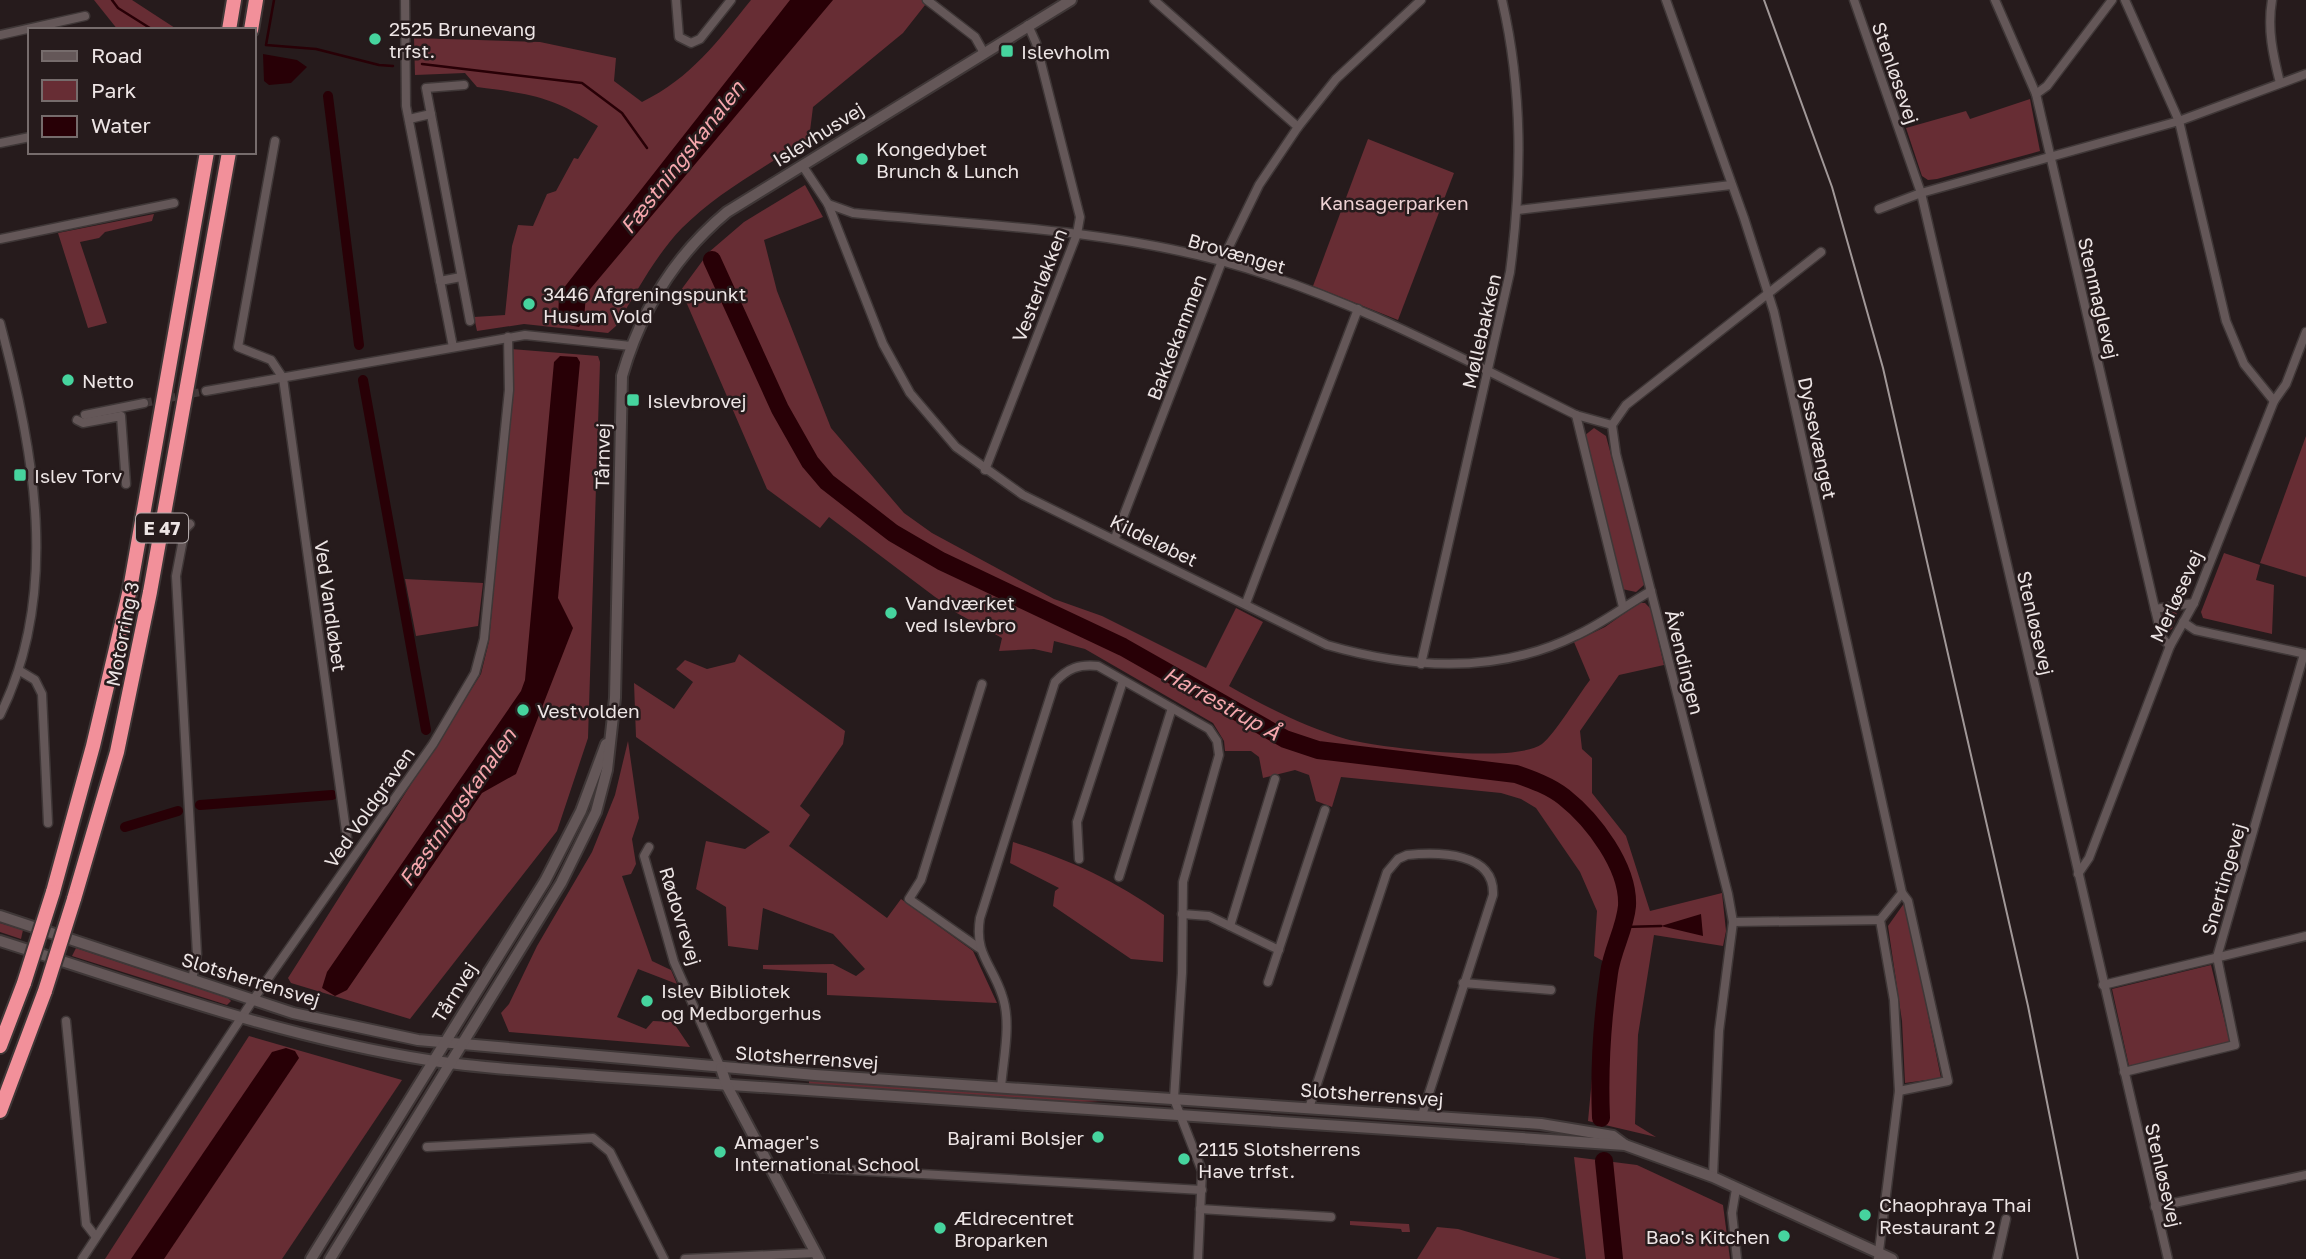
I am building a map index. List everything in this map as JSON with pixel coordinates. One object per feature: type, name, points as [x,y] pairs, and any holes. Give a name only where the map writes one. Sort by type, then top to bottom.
[{"type":"highway","points":[[229,28],[234,0]]},
{"type":"highway","points":[[251,28],[256,0]]},
{"type":"highway","name":"Motorring 3","points":[[0,1046],[24,983],[53,892],[93,746],[130,589],[207,154]]},
{"type":"highway","name":"Motorring 3","points":[[0,1111],[45,991],[117,752],[150,592],[229,154]]},
{"type":"street","points":[[405,0],[404,51],[409,119],[453,347]]},
{"type":"street","points":[[676,0],[678,37],[691,43],[700,39],[731,0]]},
{"type":"street","points":[[927,0],[938,3],[975,37],[984,53]]},
{"type":"street","name":"Islevhusvej","points":[[631,346],[660,285],[690,246],[727,212],[1071,0]]},
{"type":"street","points":[[1154,0],[1298,127]]},
{"type":"street","name":"Bakkekammen","points":[[1115,538],[1222,261],[1259,185],[1298,127],[1336,79],[1421,0]]},
{"type":"street","name":"Møllebakken","points":[[1421,664],[1510,272],[1518,210],[1521,148],[1517,93],[1512,43],[1502,0]]},
{"type":"street","name":"Dyssevænget","points":[[1666,0],[1768,294],[1902,893],[1908,901],[1948,1081],[1899,1091]]},
{"type":"street","name":"Stenløsevej","points":[[1854,0],[1921,193],[2168,1259]]},
{"type":"street","name":"Stenmaglevej","points":[[1995,0],[2036,94],[2162,638],[2170,646]]},
{"type":"street","points":[[2036,94],[2047,86],[2112,0]]},
{"type":"street","points":[[2125,0],[2179,121],[2226,321],[2244,364],[2274,401]]},
{"type":"street","points":[[2272,0],[2269,19],[2271,44],[2280,83]]},
{"type":"street","points":[[31,28],[85,16]]},
{"type":"street","name":"Vesterløkken","points":[[985,470],[1077,234],[1080,217],[1036,43],[1028,25]]},
{"type":"street","points":[[0,35],[28,29]]},
{"type":"street","points":[[1879,209],[1921,193],[2179,121],[2306,74]]},
{"type":"street","points":[[464,85],[426,88],[470,321]]},
{"type":"street","points":[[409,119],[431,114]]},
{"type":"street","points":[[0,143],[28,136]]},
{"type":"street","points":[[275,141],[238,347],[271,360],[283,378]]},
{"type":"street","name":"Kildeløbet","points":[[802,165],[828,204],[883,344],[911,393],[956,446],[985,470],[1023,495],[1115,538],[1326,645],[1372,658],[1421,664],[1499,661],[1537,651],[1577,635],[1651,591]]},
{"type":"street","points":[[1518,210],[1731,185]]},
{"type":"street","points":[[0,239],[174,203]]},
{"type":"street","name":"Brovænget","points":[[828,204],[853,213],[1077,234],[1222,261],[1358,309],[1576,415],[1612,425]]},
{"type":"street","points":[[1612,425],[1626,405],[1821,252]]},
{"type":"street","points":[[440,281],[461,277]]},
{"type":"street","points":[[1246,603],[1358,309]]},
{"type":"street","points":[[0,323],[27,428],[36,573],[34,608],[20,671],[0,715]]},
{"type":"street","name":"Merløsevej","points":[[2077,874],[2089,859],[2170,646],[2193,603],[2274,401],[2286,384],[2306,332]]},
{"type":"street","points":[[206,391],[508,337],[534,336],[631,346]]},
{"type":"street","name":"Ved Voldgraven","points":[[82,1259],[253,1000],[433,744],[475,673],[484,639],[509,390],[508,337]]},
{"type":"street","name":"Tårnvej","points":[[330,1259],[464,1046],[578,850],[599,801],[607,770],[615,698],[622,376],[631,346]]},
{"type":"street","name":"Ved Vandløbet","points":[[283,378],[347,838]]},
{"type":"street","points":[[126,484],[121,416],[83,423],[81,417],[144,403]]},
{"type":"street","points":[[1576,415],[1623,607]]},
{"type":"street","name":"Åvendingen","points":[[1612,425],[1616,454],[1727,886],[1733,922],[1719,1031],[1713,1177]]},
{"type":"street","points":[[190,524],[185,529],[176,576],[197,954],[192,980]]},
{"type":"street","points":[[2155,609],[2193,603]]},
{"type":"street","points":[[2183,622],[2195,630],[2305,654]]},
{"type":"street","name":"Snertingevej","points":[[2124,1072],[2235,1045],[2217,957],[2305,654]]},
{"type":"street","points":[[1001,1088],[1006,1015],[1002,995],[979,948],[980,918],[1055,682],[1064,672],[1083,665],[1098,666],[1209,729],[1218,744],[1219,755],[1187,862],[1182,914],[1174,1099],[1202,1171],[1198,1259]]},
{"type":"street","points":[[20,671],[35,680],[42,694],[47,822]]},
{"type":"street","points":[[1079,859],[1077,822],[1123,681]]},
{"type":"street","points":[[979,948],[909,900],[920,880],[982,684]]},
{"type":"street","points":[[1118,877],[1172,708]]},
{"type":"street","name":"Tårnvej","points":[[311,1259],[564,846],[610,735]]},
{"type":"street","points":[[1230,926],[1275,779]]},
{"type":"street","points":[[1268,982],[1325,810]]},
{"type":"street","name":"Rødovrevej","points":[[649,847],[644,856],[674,962],[727,1086],[817,1256]]},
{"type":"street","points":[[1309,1108],[1387,872],[1398,859],[1407,855],[1472,859],[1480,863],[1491,876],[1493,895],[1422,1115]]},
{"type":"street","points":[[1878,1256],[1899,1091],[1894,1000],[1880,920],[1902,893]]},
{"type":"street","points":[[1182,914],[1209,916],[1279,950]]},
{"type":"street","name":"Slotsherrensvej","points":[[0,916],[253,1000],[349,1027],[464,1046],[721,1068],[1541,1124],[1613,1136],[1625,1145]]},
{"type":"street","points":[[1733,922],[1880,920]]},
{"type":"street","points":[[2103,985],[2306,936]]},
{"type":"street","name":"Slotsherrensvej","points":[[0,941],[242,1017],[349,1045],[432,1061],[727,1086],[1625,1145],[1713,1177],[1878,1256],[1892,1259]]},
{"type":"street","points":[[1463,983],[1551,990]]},
{"type":"street","points":[[66,1021],[86,1224],[96,1237]]},
{"type":"street","points":[[426,1147],[593,1138],[610,1152],[664,1259]]},
{"type":"street","points":[[815,1168],[1202,1190]]},
{"type":"street","points":[[2155,1207],[2306,1175]]},
{"type":"street","points":[[1736,1189],[1732,1213],[1737,1259]]},
{"type":"street","points":[[1200,1209],[1331,1216]]},
{"type":"street","points":[[1997,1259],[2006,1219]]},
{"type":"street","points":[[685,1259],[817,1256]]},
{"type":"green space","points":[[94,0],[132,0],[175,28],[116,28]]},
{"type":"green space","points":[[751,0],[929,0],[903,33],[813,107],[809,139],[727,191],[682,228],[655,263],[616,326],[608,333],[524,324],[477,331],[474,317],[505,315],[512,246],[518,225],[533,226],[547,194],[556,191],[574,158],[578,159],[598,126],[554,102],[477,87],[465,73],[415,75],[414,38],[540,42],[616,58],[614,81],[642,102],[675,82],[702,58]]},
{"type":"green space","points":[[2030,99],[2040,151],[1937,179],[1928,180],[1922,176],[1906,128],[1966,111],[1970,119]]},
{"type":"green space","name":"Kansagerparken","points":[[1368,139],[1454,173],[1398,320],[1313,286]]},
{"type":"green space","points":[[805,185],[823,217],[764,240],[777,291],[831,428],[904,513],[932,533],[1054,599],[1102,616],[1206,668],[1236,608],[1263,622],[1229,686],[1271,709],[1316,729],[1363,743],[1477,754],[1527,750],[1547,739],[1590,680],[1574,642],[1605,627],[1639,603],[1645,603],[1651,609],[1664,665],[1619,675],[1580,731],[1582,749],[1592,758],[1592,793],[1626,836],[1650,911],[1722,893],[1726,931],[1723,946],[1654,935],[1638,1035],[1635,1124],[1656,1137],[1588,1121],[1603,961],[1594,956],[1597,911],[1580,872],[1536,808],[1521,799],[1501,793],[1341,777],[1332,807],[1316,801],[1309,775],[1295,770],[1263,778],[1259,757],[1251,751],[1225,751],[1224,741],[1213,723],[1085,649],[1054,641],[1052,653],[1034,649],[999,651],[1002,638],[955,612],[829,517],[820,528],[767,489],[681,290],[709,252],[744,222]]},
{"type":"green space","points":[[154,214],[152,221],[105,232],[99,238],[80,242],[107,323],[88,328],[58,233]]},
{"type":"green space","name":"Vestvolden","points":[[511,349],[598,356],[600,362],[588,738],[557,831],[410,1019],[291,983],[288,978],[481,674],[489,641],[514,372]]},
{"type":"green space","points":[[1594,428],[1606,436],[1645,584],[1636,592],[1622,589],[1584,436]]},
{"type":"green space","points":[[2306,436],[2306,577],[2260,563]]},
{"type":"green space","points":[[2224,553],[2260,565],[2256,580],[2274,585],[2272,634],[2203,618],[2201,612]]},
{"type":"green space","points":[[405,579],[483,583],[478,626],[416,636]]},
{"type":"green space","points":[[2173,610],[2177,614],[2172,629],[2167,631],[2162,613]]},
{"type":"green space","points":[[739,654],[845,731],[843,744],[800,806],[810,815],[789,846],[887,918],[901,899],[973,951],[997,1003],[827,995],[827,973],[763,969],[763,965],[833,964],[856,976],[865,969],[833,934],[763,908],[758,950],[728,946],[726,907],[696,889],[706,841],[745,849],[770,832],[636,737],[634,683],[674,709],[693,682],[676,669],[685,660],[707,669],[735,662]]},
{"type":"green space","points":[[628,741],[639,818],[632,839],[636,864],[631,874],[622,876],[652,961],[671,970],[677,984],[638,969],[617,1017],[646,1029],[653,1021],[673,1022],[690,1047],[509,1032],[501,1013],[509,1004],[537,946],[592,852],[615,795]]},
{"type":"green space","points":[[1013,842],[1092,872],[1164,915],[1163,962],[1131,959],[1053,906],[1055,891],[1059,888],[1010,863]]},
{"type":"green space","points":[[1905,902],[1941,1078],[1905,1083],[1902,1021],[1888,926]]},
{"type":"green space","points":[[0,923],[23,930],[21,939],[0,932]]},
{"type":"green space","points":[[76,948],[231,1001],[227,1005],[72,956]]},
{"type":"green space","points":[[2211,965],[2230,1043],[2129,1066],[2112,989]]},
{"type":"green space","points":[[249,1036],[402,1080],[282,1259],[105,1259]]},
{"type":"green space","points":[[809,1081],[1105,1098],[1104,1101],[1081,1102],[809,1084]]},
{"type":"green space","points":[[1574,1157],[1637,1165],[1723,1205],[1730,1259],[1586,1259]]},
{"type":"green space","points":[[1350,1221],[1409,1224],[1410,1232],[1350,1225]]},
{"type":"green space","points":[[1437,1227],[1458,1229],[1561,1259],[1417,1259]]},
{"type":"water","name":"Fæstningskanalen","points":[[790,0],[833,0],[586,294],[584,320],[579,327],[558,323],[559,294]]},
{"type":"water","points":[[263,54],[297,60],[307,67],[291,83],[269,85],[264,81]]},
{"type":"water","name":"Fæstningskanalen","points":[[560,356],[577,357],[580,362],[558,598],[573,628],[516,774],[482,793],[347,990],[335,996],[322,988],[327,972],[521,691],[525,680],[554,362]]},
{"type":"water","points":[[1701,914],[1703,936],[1661,926]]},
{"type":"water","points":[[286,1048],[295,1051],[299,1058],[164,1259],[131,1259],[272,1052]]},
{"type":"waterway","name":"Harrestrup Å","points":[[112,0],[118,8],[150,28]]},
{"type":"waterway","name":"Harrestrup Å","points":[[274,0],[266,45],[316,49],[393,66]]},
{"type":"waterway","name":"Harrestrup Å","points":[[422,64],[582,83],[622,113],[647,148]]},
{"type":"waterway","points":[[328,96],[359,345]]},
{"type":"waterway","name":"Harrestrup Å","points":[[712,260],[780,409],[810,462],[827,482],[893,533],[941,561],[1123,647],[1285,739],[1318,750],[1516,774],[1553,790],[1575,807],[1597,831],[1616,860],[1626,891],[1626,915],[1611,964],[1605,1009],[1601,1118]]},
{"type":"waterway","points":[[363,380],[426,730]]},
{"type":"waterway","points":[[200,805],[332,795]]},
{"type":"waterway","points":[[125,827],[178,811]]},
{"type":"waterway","points":[[1623,927],[1661,926]]},
{"type":"waterway","name":"Harrestrup Å","points":[[1604,1161],[1614,1259]]},
{"type":"tunnel","points":[[144,403],[206,391]]},
{"type":"tram line","points":[[1764,0],[1832,187],[1883,368],[2028,1006],[2078,1259]]},
{"type":"place","name":"2525 Brunevang trfst.","points":[[375,39]]},
{"type":"place","name":"Islevholm","points":[[1007,51]]},
{"type":"place","name":"Kongedybet Brunch & Lunch","points":[[862,159]]},
{"type":"place","name":"3446 Afgreningspunkt Husum Vold","points":[[529,304]]},
{"type":"place","name":"Netto","points":[[68,380]]},
{"type":"place","name":"Islevbrovej","points":[[633,400]]},
{"type":"place","name":"Islev Torv","points":[[20,475]]},
{"type":"place","name":"Vandværket ved Islevbro","points":[[891,613]]},
{"type":"place","name":"Vestvolden","points":[[523,710]]},
{"type":"place","name":"Islev Bibliotek og Medborgerhus","points":[[647,1001]]},
{"type":"place","name":"Bajrami Bolsjer","points":[[1098,1137]]},
{"type":"place","name":"Amager's International School","points":[[720,1152]]},
{"type":"place","name":"2115 Slotsherrens Have trfst.","points":[[1184,1159]]},
{"type":"place","name":"Chaophraya Thai Restaurant 2","points":[[1865,1215]]},
{"type":"place","name":"Ældrecentret Broparken","points":[[940,1228]]},
{"type":"place","name":"Bao's Kitchen","points":[[1784,1236]]}]
